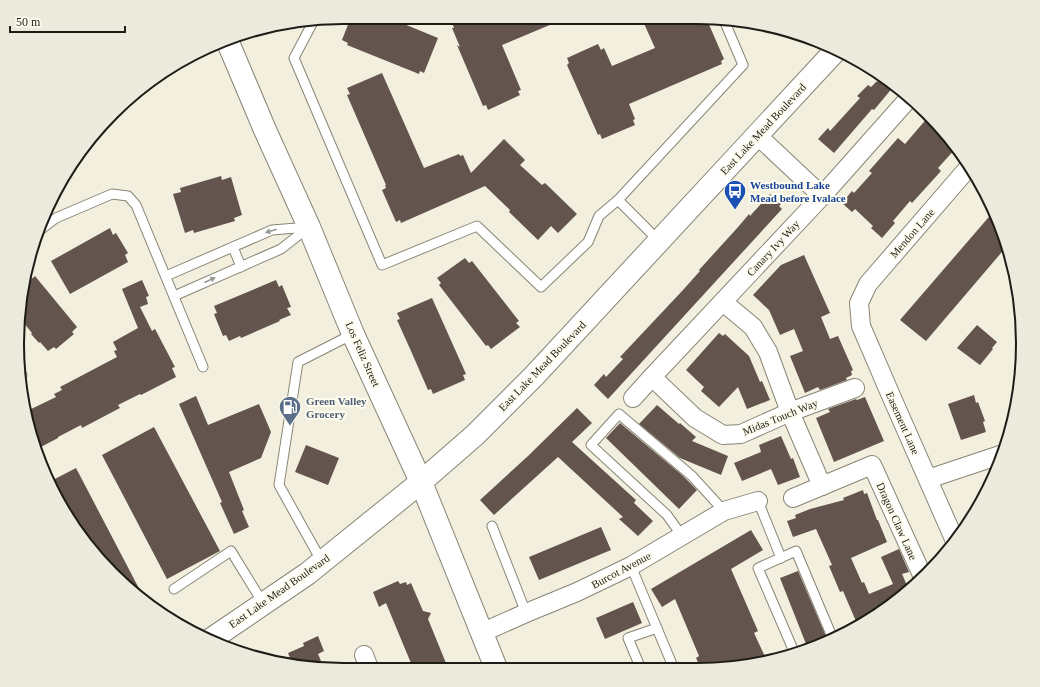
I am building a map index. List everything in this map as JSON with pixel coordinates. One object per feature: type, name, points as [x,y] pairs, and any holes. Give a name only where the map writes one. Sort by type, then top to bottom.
[{"type":"main road","name":"Los Feliz Street","points":[[229,45],[264,130],[309,227],[353,334],[421,482],[494,663]]},
{"type":"main road","name":"East Lake Mead Boulevard","points":[[215,636],[307,574],[421,482],[475,435],[534,376],[832,54]]},
{"type":"street","name":"Canary Ivy Way","points":[[633,398],[822,196],[906,102]]},
{"type":"street","points":[[757,136],[822,196]]},
{"type":"street","name":"Mendon Lane","points":[[859,302],[868,284],[965,171]]},
{"type":"street","points":[[723,302],[753,327],[768,352],[790,412],[822,486],[793,498]]},
{"type":"street","name":"Easement Lane","points":[[859,302],[861,326],[952,535]]},
{"type":"street","name":"Midas Touch Way","points":[[652,377],[695,418],[723,435],[741,434],[790,412],[855,388]]},
{"type":"street","points":[[928,479],[995,457]]},
{"type":"street","name":"Dragon Claw Lane","points":[[822,486],[872,465],[920,571]]},
{"type":"street","name":"Burcot Avenue","points":[[481,633],[577,592],[631,566],[724,511],[758,501]]},
{"type":"lane","points":[[311,26],[294,58],[382,265],[477,226],[541,287],[588,242],[599,216],[618,200],[743,64],[727,26]]},
{"type":"lane","points":[[47,225],[56,218],[112,194],[128,196],[136,205],[203,367]]},
{"type":"lane","points":[[618,200],[659,241]]},
{"type":"lane","points":[[166,276],[272,230],[309,227]]},
{"type":"lane","points":[[174,296],[281,249],[309,227]]},
{"type":"lane","points":[[233,247],[241,266]]},
{"type":"lane","points":[[322,562],[279,485],[298,362],[353,334]]},
{"type":"lane","points":[[682,536],[667,515],[591,444],[619,414],[692,476],[724,511]]},
{"type":"lane","points":[[758,501],[781,558]]},
{"type":"lane","points":[[492,526],[526,613]]},
{"type":"lane","points":[[174,590],[231,551],[263,603]]},
{"type":"lane","points":[[792,648],[758,568],[796,551],[831,633]]},
{"type":"lane","points":[[631,566],[672,663]]},
{"type":"lane","points":[[638,663],[628,638],[657,628]]},
{"type":"building","points":[[348,24],[404,24],[438,38],[424,73],[420,71],[419,74],[347,45],[348,43],[342,40]]},
{"type":"building","points":[[452,24],[552,24],[502,45],[521,90],[518,91],[520,95],[488,110],[486,105],[483,106],[457,45],[460,47],[452,28],[454,28]]},
{"type":"building","points":[[644,24],[709,25],[724,59],[721,61],[722,64],[629,104],[635,119],[633,120],[635,125],[602,139],[600,134],[598,135],[567,65],[569,63],[567,58],[598,44],[601,50],[604,48],[612,66],[655,48]]},
{"type":"building","points":[[382,73],[424,168],[459,154],[460,156],[463,155],[471,173],[504,139],[525,160],[520,165],[542,185],[545,183],[577,214],[558,233],[551,226],[538,240],[485,186],[401,223],[400,220],[396,222],[382,190],[386,188],[386,185],[347,95],[350,94],[347,88]]},
{"type":"building","points":[[877,81],[891,90],[834,153],[818,139],[828,128],[830,131],[860,98],[857,96],[868,85],[871,87]]},
{"type":"building","points":[[925,121],[952,152],[938,168],[941,171],[912,203],[910,201],[893,221],[895,223],[882,238],[871,228],[873,226],[855,209],[852,212],[842,203],[852,191],[854,193],[872,173],[869,171],[898,138],[905,144]]},
{"type":"building","points":[[221,176],[222,180],[231,177],[242,215],[234,218],[235,221],[194,233],[193,230],[185,233],[173,194],[181,192],[180,188]]},
{"type":"building","points":[[770,194],[781,204],[779,206],[782,209],[608,399],[594,385],[604,374],[606,377],[623,359],[620,357],[683,290],[749,214],[750,216]]},
{"type":"building","points":[[990,216],[1002,252],[926,341],[900,320]]},
{"type":"building","points":[[110,228],[113,235],[116,233],[128,253],[125,255],[128,262],[70,294],[51,261]]},
{"type":"building","points":[[804,255],[830,313],[821,317],[830,339],[838,336],[853,370],[851,371],[852,375],[846,378],[847,380],[820,390],[818,387],[805,393],[790,356],[803,351],[794,329],[780,335],[769,310],[753,295],[781,265]]},
{"type":"building","points":[[465,258],[469,263],[472,261],[519,321],[516,323],[520,327],[491,349],[488,345],[486,346],[439,285],[441,283],[437,278]]},
{"type":"building","points":[[35,276],[77,327],[72,332],[74,334],[56,349],[54,347],[48,351],[31,334],[32,333],[25,324],[30,280]]},
{"type":"building","points":[[142,280],[149,296],[146,297],[148,304],[140,307],[152,331],[155,329],[175,367],[172,368],[176,377],[118,405],[120,408],[82,428],[81,425],[41,447],[31,409],[56,397],[54,394],[62,390],[60,387],[117,357],[114,351],[117,350],[113,342],[138,328],[122,289]]},
{"type":"building","points":[[276,280],[279,287],[282,285],[291,307],[287,308],[291,315],[241,338],[240,336],[229,341],[226,335],[223,336],[214,314],[217,313],[214,306]]},
{"type":"building","points":[[432,298],[466,374],[463,375],[465,380],[433,394],[431,389],[428,390],[397,320],[400,319],[397,313]]},
{"type":"building","points":[[977,325],[997,342],[980,365],[957,348]]},
{"type":"building","points":[[719,333],[723,336],[725,334],[749,356],[760,382],[762,381],[770,400],[747,409],[738,387],[719,407],[701,391],[704,387],[686,370]]},
{"type":"building","points":[[974,395],[976,403],[978,402],[985,421],[983,422],[986,432],[961,440],[948,404]]},
{"type":"building","points":[[196,396],[208,425],[259,404],[271,432],[261,458],[229,472],[249,527],[234,534],[220,503],[222,502],[179,404]]},
{"type":"building","points":[[865,397],[884,441],[834,462],[816,418],[830,412],[828,409]]},
{"type":"building","points":[[657,405],[696,437],[692,441],[728,456],[721,475],[680,458],[639,424]]},
{"type":"building","points":[[577,408],[592,423],[572,442],[636,500],[634,503],[653,521],[638,536],[619,519],[623,517],[558,457],[494,515],[480,500]]},
{"type":"building","points":[[620,423],[682,475],[697,490],[679,509],[606,438]]},
{"type":"building","points":[[154,427],[220,551],[167,579],[102,455]]},
{"type":"building","points":[[781,436],[791,459],[793,458],[800,477],[778,485],[771,469],[742,481],[734,463],[761,452],[759,445]]},
{"type":"building","points":[[306,445],[339,458],[328,485],[295,472]]},
{"type":"building","points":[[76,468],[139,589],[103,554],[90,538],[67,503],[54,479]]},
{"type":"building","points":[[863,490],[864,494],[867,493],[887,542],[851,558],[862,583],[864,582],[869,594],[893,584],[881,557],[899,549],[909,572],[902,574],[907,584],[874,609],[856,620],[843,591],[840,592],[829,566],[832,565],[816,529],[793,537],[787,521],[796,518],[795,515],[810,509],[844,500],[843,498]]},
{"type":"building","points":[[601,527],[611,550],[539,580],[529,557]]},
{"type":"building","points":[[751,530],[763,550],[731,569],[758,631],[754,633],[765,656],[738,660],[698,663],[696,658],[699,656],[675,599],[662,607],[651,589]]},
{"type":"building","points":[[798,571],[826,636],[806,644],[780,578]]},
{"type":"building","points":[[398,581],[400,584],[406,582],[407,585],[411,583],[423,611],[431,613],[428,619],[446,663],[411,663],[386,603],[379,607],[373,592]]},
{"type":"building","points":[[633,602],[642,623],[605,639],[596,618]]},
{"type":"building","points":[[318,636],[324,651],[318,654],[321,661],[290,658],[288,653],[304,646],[303,643]]},
{"type":"place","name":"Westbound Lake Mead before Ivalace","points":[[735,210]]},
{"type":"place","name":"Green Valley Grocery","points":[[290,426]]}]
